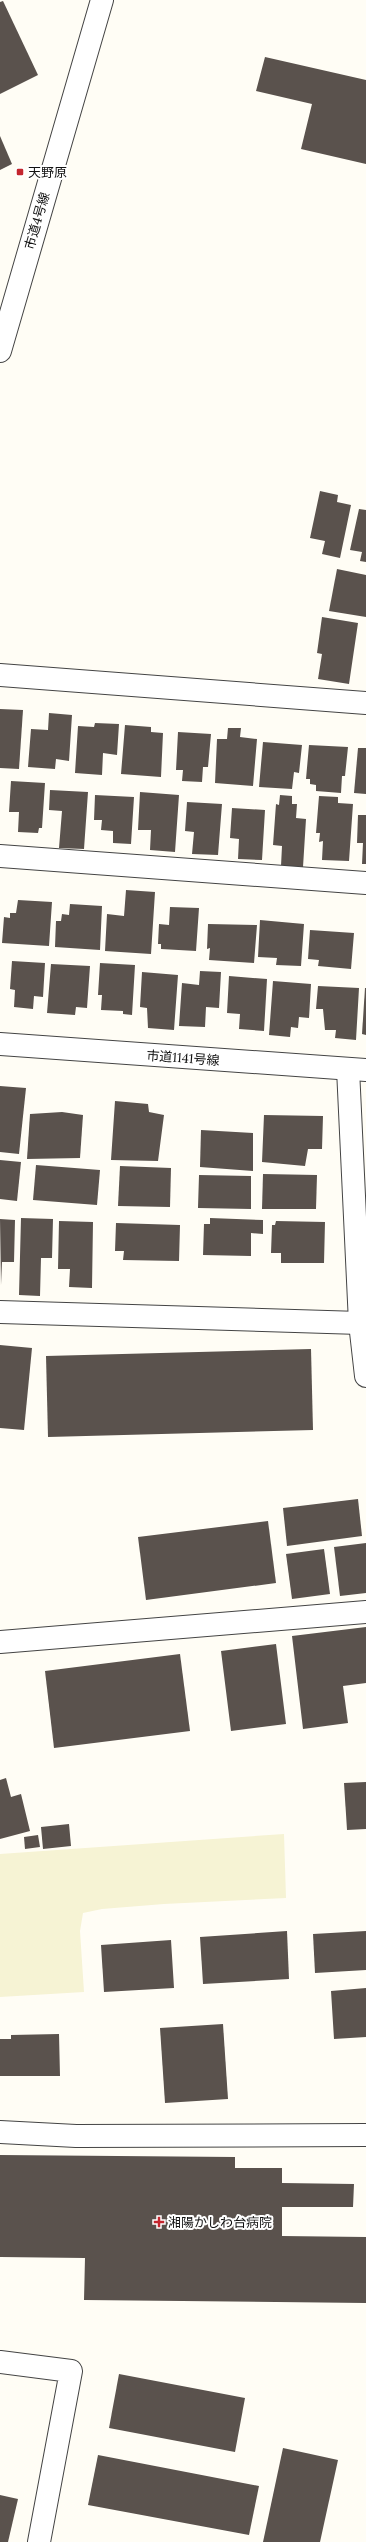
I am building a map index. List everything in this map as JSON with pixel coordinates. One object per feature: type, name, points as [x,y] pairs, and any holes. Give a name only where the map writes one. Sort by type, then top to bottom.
[{"type":"street","name":"市道4号線","points":[[0,351],[102,0]]},
{"type":"street","points":[[0,675],[366,703]]},
{"type":"street","points":[[0,856],[366,883]]},
{"type":"street","name":"市道1141号線","points":[[0,1044],[357,1069]]},
{"type":"street","points":[[357,1069],[360,1323],[366,1376]]},
{"type":"street","points":[[0,1312],[360,1323]]},
{"type":"street","points":[[0,1642],[366,1612]]},
{"type":"street","points":[[0,2132],[76,2136],[366,2135]]},
{"type":"street","points":[[0,2362],[71,2371],[38,2542]]},
{"type":"shaded area","points":[[284,1834],[286,1898],[164,1904],[102,1909],[83,1913],[80,1931],[84,1992],[0,1997],[0,1854]]},
{"type":"building","points":[[3,1],[38,75],[0,94],[0,2]]},
{"type":"building","points":[[265,57],[366,80],[366,164],[301,149],[312,104],[256,91]]},
{"type":"building","points":[[0,136],[12,164],[0,170]]},
{"type":"building","points":[[320,491],[338,495],[337,502],[351,505],[340,558],[322,554],[325,541],[310,538]]},
{"type":"building","points":[[359,509],[366,510],[366,562],[360,561],[362,552],[350,550]]},
{"type":"building","points":[[337,569],[366,575],[366,617],[329,611]]},
{"type":"building","points":[[322,617],[358,623],[349,684],[318,679],[322,654],[317,653]]},
{"type":"building","points":[[0,709],[23,710],[19,769],[0,768]]},
{"type":"building","points":[[49,713],[72,715],[69,761],[56,759],[55,769],[28,767],[31,729],[48,730]]},
{"type":"building","points":[[95,723],[119,724],[117,755],[103,753],[102,775],[75,773],[78,726],[94,727]]},
{"type":"building","points":[[125,725],[151,727],[151,732],[163,733],[161,777],[121,774]]},
{"type":"building","points":[[228,728],[241,728],[240,737],[257,739],[253,786],[215,783],[217,739],[227,739]]},
{"type":"building","points":[[178,732],[211,734],[208,767],[203,767],[202,782],[182,781],[183,770],[176,770]]},
{"type":"building","points":[[263,742],[302,745],[299,773],[294,772],[292,789],[259,787]]},
{"type":"building","points":[[309,745],[348,747],[345,776],[342,776],[341,793],[316,791],[316,785],[310,784],[310,779],[306,779]]},
{"type":"building","points":[[358,748],[366,748],[366,794],[354,793]]},
{"type":"building","points":[[11,781],[45,783],[42,828],[39,828],[38,833],[18,832],[19,812],[9,812]]},
{"type":"building","points":[[50,790],[88,792],[84,849],[59,848],[62,811],[49,810]]},
{"type":"building","points":[[140,792],[179,795],[175,852],[150,850],[151,830],[138,830]]},
{"type":"building","points":[[95,795],[134,797],[131,844],[113,843],[113,831],[101,830],[102,820],[94,820]]},
{"type":"building","points":[[280,795],[292,796],[292,804],[297,804],[296,818],[306,819],[303,867],[281,866],[282,846],[273,845],[276,804],[279,805]]},
{"type":"building","points":[[319,796],[338,797],[338,803],[353,804],[349,861],[322,860],[323,841],[319,842],[320,833],[316,833]]},
{"type":"building","points":[[187,802],[222,804],[218,855],[192,854],[194,832],[185,831]]},
{"type":"building","points":[[232,808],[265,810],[262,860],[238,859],[239,839],[230,838]]},
{"type":"building","points":[[358,815],[366,815],[366,864],[362,864],[363,843],[357,843]]},
{"type":"building","points":[[126,890],[155,892],[151,954],[105,951],[107,914],[124,916]]},
{"type":"building","points":[[18,900],[52,902],[49,946],[2,943],[4,917],[10,918],[10,913],[16,913]]},
{"type":"building","points":[[70,904],[102,906],[100,950],[55,947],[56,921],[61,921],[62,914],[69,915]]},
{"type":"building","points":[[170,907],[199,908],[196,951],[161,949],[161,944],[158,944],[159,924],[169,925]]},
{"type":"building","points":[[260,920],[304,924],[301,966],[276,965],[277,958],[258,957]]},
{"type":"building","points":[[208,924],[257,925],[254,963],[209,960],[210,948],[207,949]]},
{"type":"building","points":[[310,930],[354,933],[351,969],[318,966],[319,960],[308,959]]},
{"type":"building","points":[[12,961],[45,963],[43,997],[34,996],[33,1009],[14,1007],[15,990],[10,989]]},
{"type":"building","points":[[100,963],[135,965],[132,1015],[123,1014],[123,1011],[101,1010],[102,995],[98,995]]},
{"type":"building","points":[[51,964],[90,966],[87,1008],[76,1007],[75,1015],[47,1013]]},
{"type":"building","points":[[200,971],[221,972],[219,1008],[206,1007],[205,1027],[179,1026],[182,983],[199,985]]},
{"type":"building","points":[[142,972],[178,975],[174,1030],[148,1028],[147,1008],[140,1007]]},
{"type":"building","points":[[229,976],[267,979],[264,1031],[239,1029],[240,1014],[227,1013]]},
{"type":"building","points":[[273,981],[311,984],[309,1018],[299,1017],[298,1028],[291,1027],[290,1037],[269,1035]]},
{"type":"building","points":[[318,986],[359,988],[356,1040],[335,1038],[336,1030],[325,1030],[323,1009],[316,1009]]},
{"type":"building","points":[[366,988],[366,1035],[362,1034]]},
{"type":"building","points":[[0,1086],[26,1088],[19,1154],[0,1152]]},
{"type":"building","points":[[115,1101],[148,1104],[149,1112],[164,1115],[158,1161],[111,1160]]},
{"type":"building","points":[[62,1112],[83,1115],[80,1158],[27,1159],[30,1114]]},
{"type":"building","points":[[264,1115],[323,1116],[322,1149],[308,1149],[305,1166],[262,1162]]},
{"type":"building","points":[[201,1130],[253,1133],[253,1171],[200,1167]]},
{"type":"building","points":[[0,1160],[21,1162],[17,1201],[0,1199]]},
{"type":"building","points":[[36,1165],[100,1170],[97,1205],[33,1200]]},
{"type":"building","points":[[120,1166],[171,1168],[170,1207],[118,1206]]},
{"type":"building","points":[[263,1174],[317,1175],[316,1209],[262,1209]]},
{"type":"building","points":[[199,1175],[251,1176],[251,1209],[198,1208]]},
{"type":"building","points":[[21,1218],[53,1219],[52,1258],[41,1258],[40,1296],[19,1295]]},
{"type":"building","points":[[210,1218],[263,1220],[263,1234],[251,1233],[251,1256],[203,1255],[204,1224],[210,1224]]},
{"type":"building","points":[[0,1219],[15,1220],[14,1262],[2,1262],[1,1285]]},
{"type":"building","points":[[59,1221],[93,1222],[92,1288],[69,1287],[70,1269],[58,1269]]},
{"type":"building","points":[[276,1221],[325,1222],[324,1263],[281,1263],[281,1253],[271,1253],[272,1225],[275,1225]]},
{"type":"building","points":[[116,1223],[180,1225],[179,1261],[123,1260],[124,1251],[115,1251]]},
{"type":"building","points":[[0,1345],[32,1348],[24,1430],[0,1428]]},
{"type":"building","points":[[311,1349],[313,1430],[48,1437],[46,1356]]},
{"type":"building","points":[[358,1499],[362,1536],[287,1546],[283,1508]]},
{"type":"building","points":[[268,1521],[276,1583],[146,1600],[138,1537]]},
{"type":"building","points":[[366,1543],[366,1593],[340,1596],[334,1547]]},
{"type":"building","points":[[324,1549],[330,1594],[292,1599],[286,1554]]},
{"type":"building","points":[[366,1627],[366,1683],[343,1686],[348,1723],[303,1729],[292,1636]]},
{"type":"building","points":[[276,1644],[286,1724],[231,1731],[221,1651]]},
{"type":"building","points":[[180,1654],[190,1731],[54,1748],[45,1671]]},
{"type":"building","points":[[6,1778],[11,1797],[21,1794],[30,1831],[0,1839],[0,1780]]},
{"type":"building","points":[[366,1782],[366,1829],[347,1830],[344,1783]]},
{"type":"building","points":[[69,1824],[71,1846],[43,1849],[41,1827]]},
{"type":"building","points":[[38,1835],[40,1847],[25,1849],[24,1837]]},
{"type":"building","points":[[287,1931],[289,1979],[203,1984],[200,1937]]},
{"type":"building","points":[[366,1931],[366,1970],[315,1973],[313,1934]]},
{"type":"building","points":[[171,1940],[174,1988],[104,1992],[101,1945]]},
{"type":"building","points":[[366,1988],[366,2037],[334,2039],[331,1991]]},
{"type":"building","points":[[223,2024],[228,2099],[165,2103],[160,2028]]},
{"type":"building","points":[[59,2034],[60,2076],[0,2076],[0,2039],[11,2039],[11,2035]]},
{"type":"building","points":[[0,2155],[235,2157],[235,2168],[282,2168],[282,2183],[354,2184],[353,2207],[282,2207],[282,2236],[366,2237],[366,2303],[84,2300],[85,2258],[0,2257]]},
{"type":"building","points":[[119,2374],[245,2398],[235,2452],[109,2428]]},
{"type":"building","points":[[283,2448],[338,2460],[320,2542],[263,2542]]},
{"type":"building","points":[[98,2455],[259,2486],[249,2535],[88,2505]]},
{"type":"building","points":[[0,2495],[18,2499],[8,2542],[0,2542]]},
{"type":"place","name":"天野原","points":[[20,172]]},
{"type":"place","name":"湘陽かしわ台病院","points":[[159,2222]]}]
